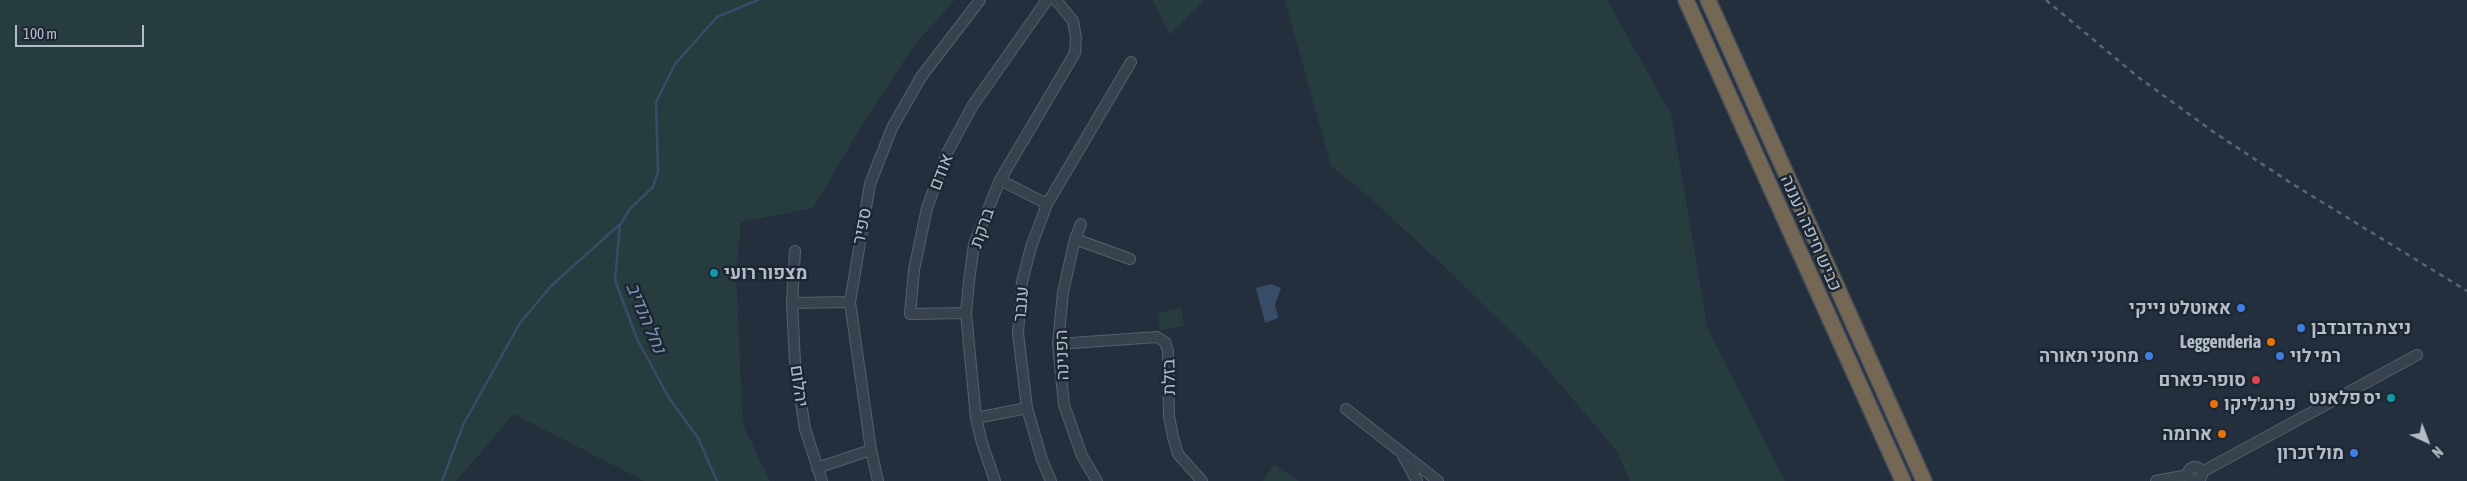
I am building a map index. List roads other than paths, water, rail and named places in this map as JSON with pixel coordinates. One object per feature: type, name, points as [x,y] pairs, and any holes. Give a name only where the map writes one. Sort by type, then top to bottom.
[{"type":"highway","name":"כביש חיפה רעננה","points":[[1686,0],[1904,481]]},
{"type":"highway","name":"כביש חיפה רעננה","points":[[1708,0],[1924,481]]},
{"type":"street","name":"ספיר","points":[[878,481],[871,450],[850,302],[870,184],[892,128],[921,77],[980,0]]},
{"type":"street","name":"אודם","points":[[966,313],[910,314],[914,270],[927,208],[947,153],[973,106],[1047,0]]},
{"type":"street","name":"ברקת","points":[[995,481],[982,444],[976,418],[966,313],[974,244],[1000,180],[1074,53],[1076,38],[1073,21],[1056,0]]},
{"type":"street","name":"ענבר","points":[[1051,481],[1042,460],[1027,408],[1018,333],[1022,282],[1030,247],[1047,204],[1131,62]]},
{"type":"street","points":[[1000,180],[1047,204]]},
{"type":"street","name":"הפנינה","points":[[1081,224],[1075,239],[1063,292],[1058,344],[1064,405],[1082,456],[1097,481]]},
{"type":"street","points":[[1075,239],[1130,259]]},
{"type":"street","name":"יהלום","points":[[795,251],[792,303],[795,363],[805,429],[822,481]]},
{"type":"street","points":[[792,303],[850,302]]},
{"type":"street","name":"בזלת","points":[[1058,344],[1157,337],[1165,342],[1168,351],[1169,416],[1173,438],[1178,454],[1202,481]]},
{"type":"street","points":[[2156,481],[2188,475],[2190,479],[2196,481],[2202,477],[2202,472],[2417,355]]},
{"type":"street","points":[[976,418],[1027,408]]},
{"type":"street","points":[[1346,409],[1438,481]]},
{"type":"street","points":[[817,468],[871,450]]},
{"type":"street","points":[[1402,453],[1417,481]]},
{"type":"water","points":[[1271,284],[1281,288],[1275,305],[1278,318],[1265,323],[1256,288]]},
{"type":"waterway","name":"נחל הנדיב","points":[[717,481],[698,438],[669,398],[637,339],[615,280],[620,225],[630,209],[653,187],[658,172],[656,102],[675,64],[717,17],[758,0]]},
{"type":"waterway","points":[[442,481],[464,423],[520,323],[551,286],[619,225]]},
{"type":"railway","points":[[2046,0],[2138,77],[2215,133],[2291,183],[2467,291]]},
{"type":"place","name":"מצפור רועי","points":[[714,273]]},
{"type":"place","name":"אאוטלט נייקי","points":[[2241,308]]},
{"type":"place","name":"ניצת הדובדבן","points":[[2301,328]]},
{"type":"place","name":"Leggenderia","points":[[2271,342]]},
{"type":"place","name":"מחסני תאורה","points":[[2149,356]]},
{"type":"place","name":"רמי לוי","points":[[2280,356]]},
{"type":"place","name":"סופר-פארם","points":[[2256,380]]},
{"type":"place","name":"יס פלאנט","points":[[2391,398]]},
{"type":"place","name":"פרנג'ליקו","points":[[2214,404]]},
{"type":"place","name":"ארומה","points":[[2222,434]]},
{"type":"place","name":"מול זכרון","points":[[2354,453]]}]
